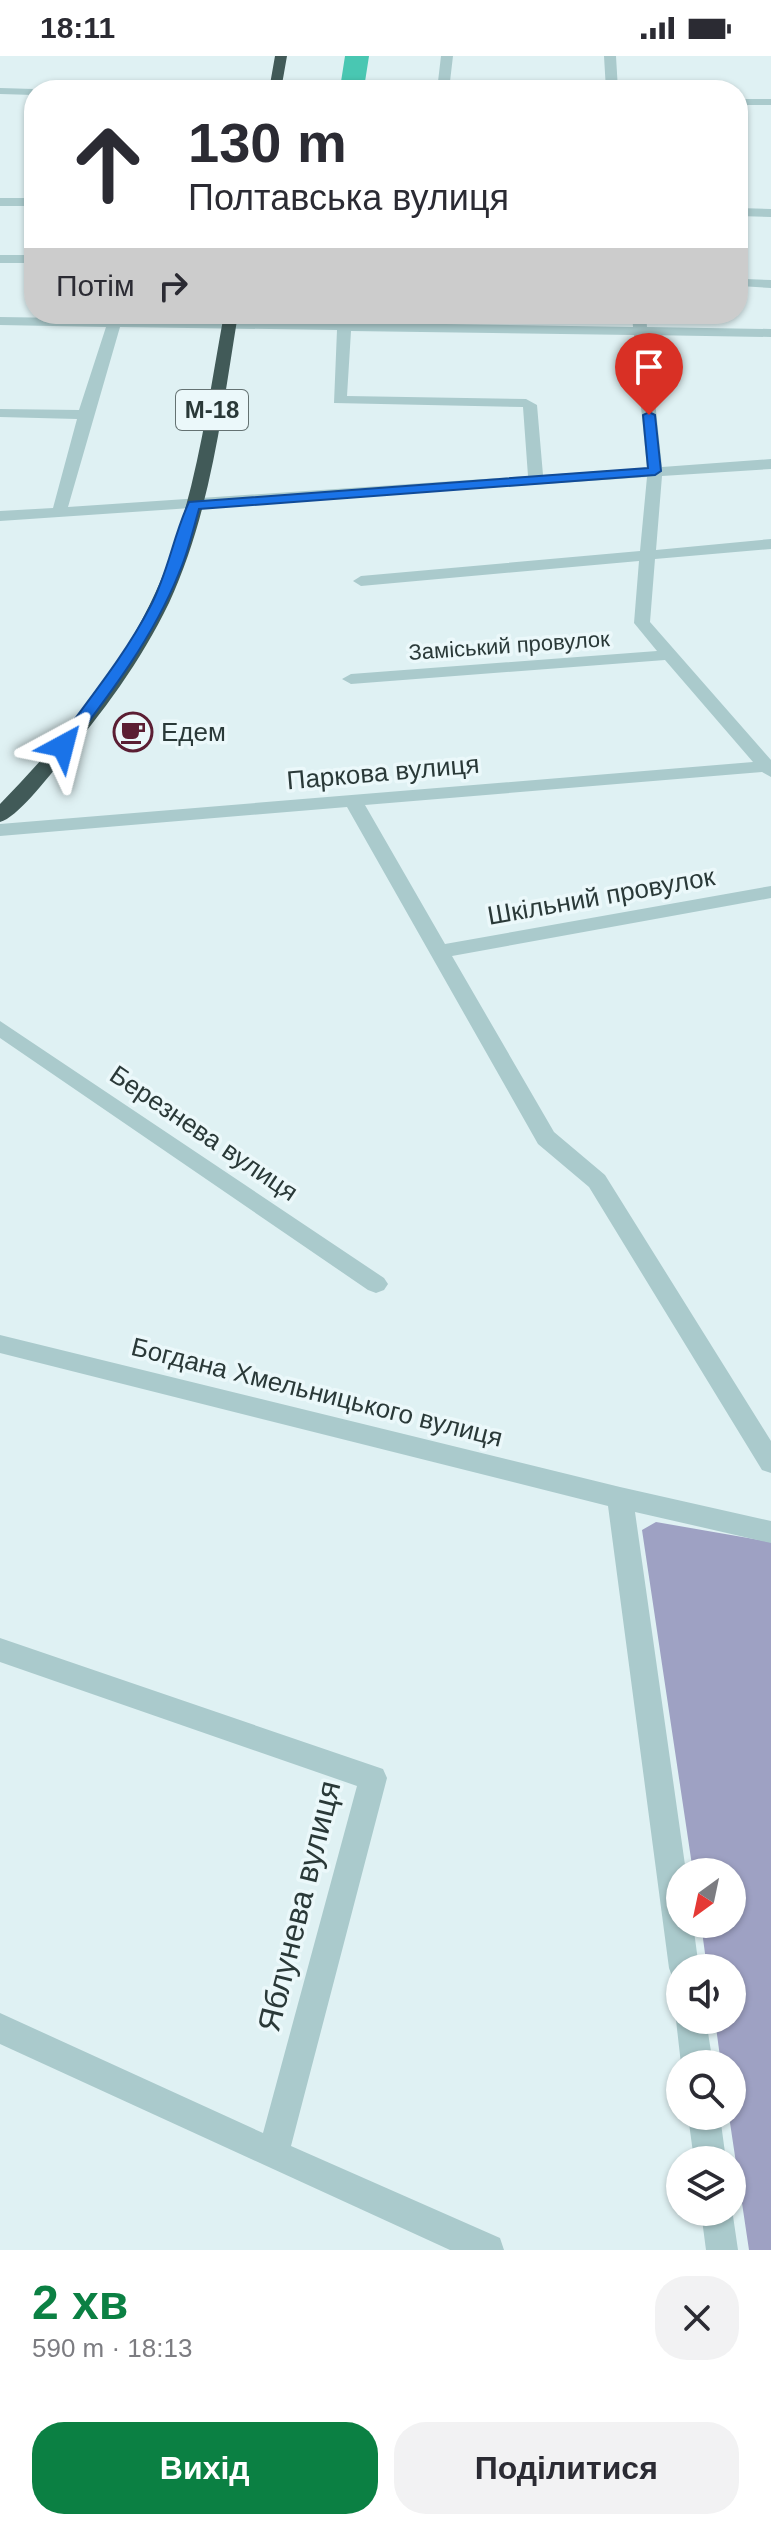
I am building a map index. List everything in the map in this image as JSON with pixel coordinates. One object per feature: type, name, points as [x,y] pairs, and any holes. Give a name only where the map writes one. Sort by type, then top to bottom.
[{"type":"highway","points":[[277,80],[281,56]]},
{"type":"highway","name":"М-18","points":[[0,816],[46,766],[110,685],[157,607],[174,570],[194,505],[229,324]]},
{"type":"street","points":[[444,80],[447,56]]},
{"type":"street","points":[[610,56],[611,80]]},
{"type":"street","points":[[0,91],[24,92]]},
{"type":"street","points":[[748,102],[771,102]]},
{"type":"street","points":[[0,202],[24,202]]},
{"type":"street","points":[[748,212],[771,213]]},
{"type":"street","points":[[0,259],[24,259]]},
{"type":"street","points":[[748,283],[771,284]]},
{"type":"street","points":[[0,321],[24,321]]},
{"type":"street","points":[[59,513],[114,324]]},
{"type":"street","points":[[311,324],[771,333]]},
{"type":"street","points":[[640,324],[655,471],[642,623],[770,768]]},
{"type":"street","points":[[344,326],[339,400],[526,403],[530,405],[536,480]]},
{"type":"street","points":[[0,413],[85,415]]},
{"type":"street","points":[[0,516],[771,464]]},
{"type":"street","points":[[361,581],[771,544]]},
{"type":"street","name":"Заміський провулок","points":[[351,679],[670,655]]},
{"type":"street","name":"Паркова вулиця","points":[[0,830],[770,768]]},
{"type":"street","points":[[353,801],[546,1138],[597,1181],[771,1463]]},
{"type":"street","name":"Шкільний провулок","points":[[439,952],[771,892]]},
{"type":"street","name":"Березнева вулиця","points":[[0,1028],[376,1284]]},
{"type":"street","name":"Богдана Хмельницького вулиця","points":[[0,1344],[620,1498],[771,1532]]},
{"type":"street","points":[[620,1498],[682,1954]]},
{"type":"street","name":"Яблунева вулиця","points":[[0,1650],[373,1778],[273,2154]]},
{"type":"street","points":[[0,2028],[488,2250]]},
{"type":"street","points":[[719,2226],[722,2250]]},
{"type":"shaded area","points":[[656,1522],[771,1542],[771,2250],[749,2250],[745,2226],[746,2146],[733,2146],[731,2130],[746,2130],[746,2050],[719,2050],[717,2034],[746,2034],[746,1954],[705,1954],[703,1938],[746,1938],[746,1858],[691,1858],[642,1530]]},
{"type":"building","points":[[345,56],[369,56],[365,80],[341,80]]},
{"type":"place","name":"Едем","points":[[133,732]]},
{"type":"route","points":[[63,746],[110,685],[157,607],[174,570],[194,505],[655,471],[649,415]]}]
